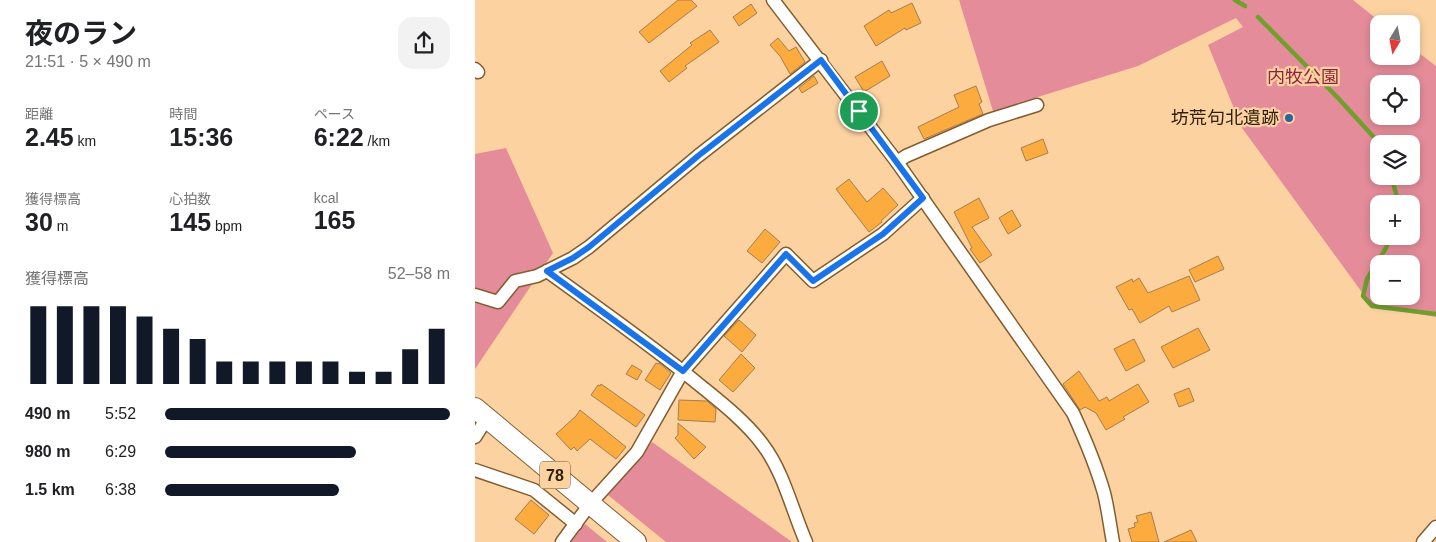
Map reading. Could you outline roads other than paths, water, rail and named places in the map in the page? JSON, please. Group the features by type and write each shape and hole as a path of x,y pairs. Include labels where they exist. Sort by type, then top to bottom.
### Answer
{"main road":[{"name":"78","path":"481,413 636,542"}],"street":[{"path":"773,0 821,60 897,162 1073,414 1086,440 1104,494 1113,542"},
{"path":"475,295 498,302 515,281 537,276 573,258 589,247 698,156 821,60"},
{"path":"897,162 906,156 989,120 1037,105"},
{"path":"562,542 591,504 637,452 683,371 786,254 813,281 883,234 923,198"},
{"path":"547,271 683,371 724,405 763,445 779,471 806,542"},
{"path":"475,436 481,413"},
{"path":"475,470 534,490 576,524"},
{"path":"1423,542 1436,527"}],"waterway":[{"path":"1235,0 1245,6"},
{"path":"1258,17 1372,135"},
{"path":"1394,185 1396,195"},
{"path":"1387,245 1367,279 1363,296 1372,306 1436,314"}],"place":[{"name":"坊荒句北遺跡","path":"1289,118"}],"park label":[{"name":"内牧公園","path":"1303,77"}]}
